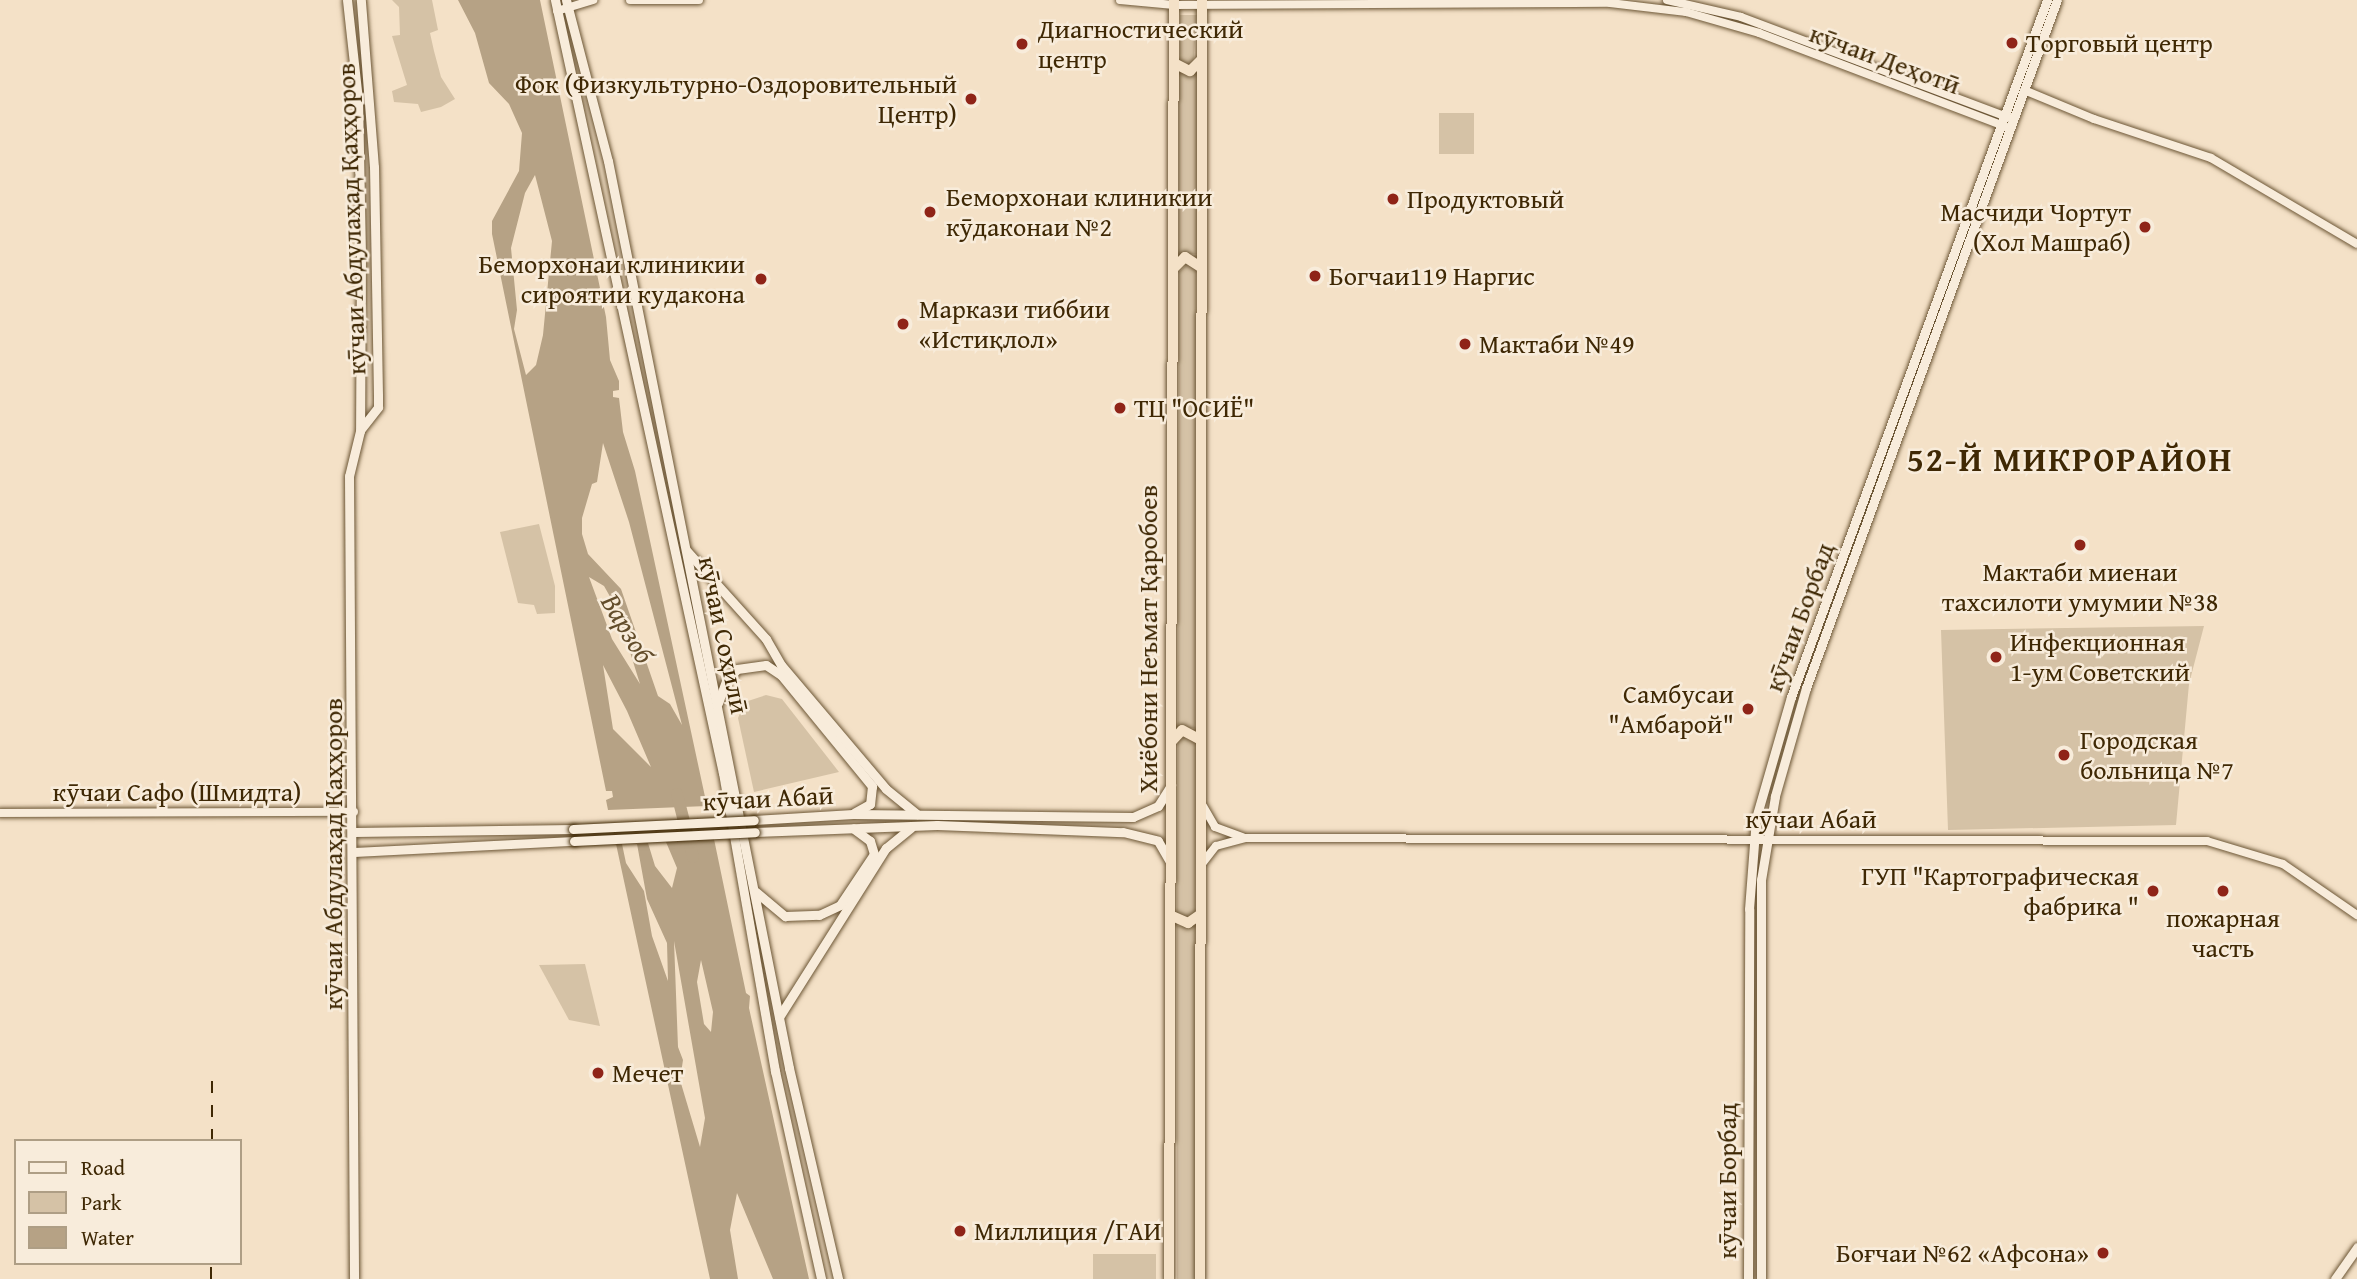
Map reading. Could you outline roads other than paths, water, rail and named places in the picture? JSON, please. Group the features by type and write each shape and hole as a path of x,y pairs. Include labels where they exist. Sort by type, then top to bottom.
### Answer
{"highway":[{"name":"Хиёбони Неъмат Қаробоев","path":"1169,1279 1174,63 1170,2"},
{"name":"Хиёбони Неъмат Қаробоев","path":"1200,1279 1202,2"},
{"path":"1174,63 1189,71 1202,59"},
{"path":"1172,271 1185,257 1202,268"},
{"path":"1171,742 1182,730 1201,740"},
{"path":"1170,915 1183,924 1201,914"}],"main road":[{"name":"кӯчаи Абдулаҳад Қаҳҳоров","path":"347,0 358,99 360,431 349,475 355,813 354,1279"},
{"name":"кӯчаи Абдулаҳад Қаҳҳоров","path":"360,431 378,407 374,167 361,0"},
{"path":"555,0 723,773 775,1071 821,1279"},
{"name":"кӯчаи Борбад","path":"1760,1279 1759,953 1765,840 1806,688 2007,121 2047,0"},
{"name":"кӯчаи Борбад","path":"1748,1279 1753,839 1791,697 2007,121 2024,90 2057,0"},
{"name":"кӯчаи Соҳилӣ","path":"567,3 603,135 779,1017 838,1279"},
{"path":"586,140 603,135"},
{"path":"684,548 766,639 781,664 886,789 917,814"},
{"path":"717,705 726,681 737,669 766,666 781,675 872,786 870,804 853,814"},
{"name":"кӯчаи Абаӣ","path":"354,832 573,829 853,814 1133,817 1158,806 1171,785"},
{"path":"756,892 785,916 819,915 839,905 874,854 870,841 851,827"},
{"name":"кӯчаи Абаӣ","path":"354,852 851,827 914,827 1146,835 1158,841 1170,862"},
{"path":"779,1017 886,848 900,832 914,827"},
{"path":"808,1225 824,1221"},
{"path":"2335,1279 2357,1247"},
{"path":"817,1259 827,1252 833,1256"}],"street":[{"path":"557,11 567,3 593,0"},
{"path":"630,0 699,0"},
{"name":"кӯчаи Деҳотӣ","path":"1120,0 1610,3 1686,12 1759,33 2007,121"},
{"name":"кӯчаи Деҳотӣ","path":"1667,0 1741,17 2007,121"},
{"path":"2024,90 2118,128 2211,158 2357,244"},
{"name":"кӯчаи Абаӣ","path":"1201,800 1215,827 1245,838"},
{"name":"кӯчаи Сафо (Шмидта)","path":"0,813 355,813"},
{"name":"кӯчаи Абаӣ","path":"1201,866 1216,846 1245,838 2207,841 2283,864 2357,915"}],"water":[{"path":"458,0 540,0 606,317 610,360 619,381 619,390 613,391 613,397 619,398 623,432 635,471 707,806 608,810 606,800 613,797 612,791 606,791 492,234 492,221 519,171 522,133 509,104 489,83 475,33","holes":["535,175 552,241 543,335 536,365 526,375 514,329 517,310 511,248 525,193","603,443 629,522 682,725 670,704 658,696 621,589 588,554 582,534 582,518 592,484 597,482","589,577 604,586 616,607 640,684 612,639","603,665 627,711 651,767 613,729"]},
{"path":"714,839 809,1279 773,1279 737,1193 730,1230 738,1279 710,1279 616,844 622,844 626,863 644,891 652,936 668,981 667,943 647,899 637,844 648,843 655,866 672,888 677,868 666,842","holes":["674,941 705,1118 700,1147 680,1080 683,1060 678,1047","701,960 713,1012 711,1032 704,1024 697,982"]}],"waterway":[{"name":"Варзоб","path":"677,794 693,857"}],"railway":[{"path":"212,1081 212,1139"},
{"path":"211,1265 211,1279"}],"place":[{"name":"Торговый центр","path":"2012,43"},
{"name":"Диагностический центр","path":"1022,44"},
{"name":"Фок (Физкультурно-Оздоровительный Центр)","path":"971,99"},
{"name":"Продуктовый","path":"1393,199"},
{"name":"Беморхонаи клиникии кӯдаконаи №2","path":"930,212"},
{"name":"Масчиди Чортут (Хол Машраб)","path":"2145,227"},
{"name":"Богчаи119 Наргис","path":"1315,276"},
{"name":"Беморхонаи клиникии сироятии кудакона","path":"761,279"},
{"name":"Маркази тиббии «Истиқлол»","path":"903,324"},
{"name":"Мактаби №49","path":"1465,344"},
{"name":"ТЦ \"ОСИЁ\"","path":"1120,408"},
{"name":"Мактаби миенаи тахсилоти умумии №38","path":"2080,545"},
{"name":"Инфекционная 1-ум Советский","path":"1996,657"},
{"name":"Самбусаи \"Амбарой\"","path":"1748,709"},
{"name":"Городская больница №7","path":"2064,755"},
{"name":"ГУП \"Картографическая фабрика \"","path":"2153,891"},
{"name":"пожарная часть","path":"2223,891"},
{"name":"Мечет","path":"598,1073"},
{"name":"Миллиция /ГАИ","path":"960,1231"},
{"name":"Боғчаи №62 «Афсона»","path":"2103,1253"}],"district":[{"name":"52-Й МИКРОРАЙОН","path":"2070,460"}]}
